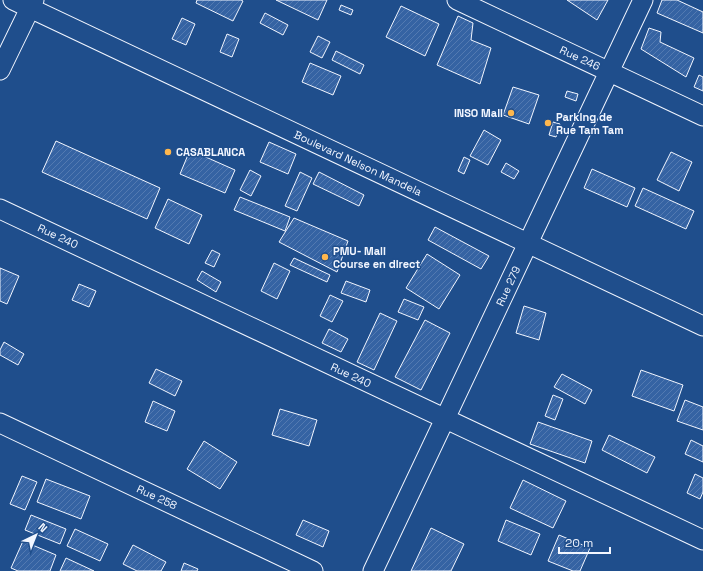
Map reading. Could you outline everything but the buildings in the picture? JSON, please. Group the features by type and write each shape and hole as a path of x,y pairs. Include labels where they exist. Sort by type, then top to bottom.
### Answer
{"street":[{"name":"Rue 246","path":"457,0 703,116"},
{"name":"Rue 279","path":"373,571 643,0"},
{"path":"0,70 26,3"},
{"name":"Boulevard Nelson Mandela","path":"26,3 528,244 703,326"},
{"name":"Rue 240","path":"0,208 703,540"},
{"name":"Rue 258","path":"0,423 313,571"}],"place":[{"name":"INSO Mali","path":"511,113"},
{"name":"Parking de Rue Tam Tam","path":"548,123"},
{"name":"CASABLANCA","path":"168,152"},
{"name":"PMU- Mali Course en direct","path":"325,257"}]}
